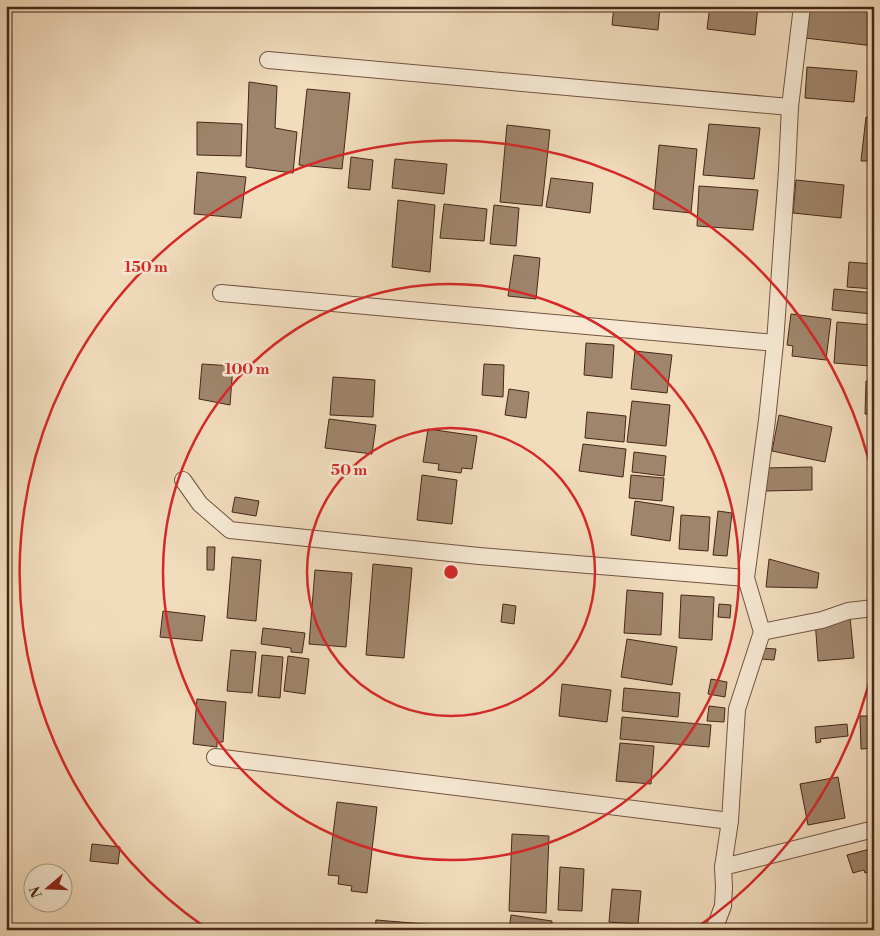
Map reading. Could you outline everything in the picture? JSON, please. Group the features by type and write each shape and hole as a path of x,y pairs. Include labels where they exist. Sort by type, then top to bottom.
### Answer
{"street":[{"path":"712,930 715,927 722,906 724,887 723,867 730,821 737,709 762,632 746,578 768,420 775,343 790,107 802,6"},
{"path":"268,60 790,107"},
{"path":"221,293 775,343"},
{"path":"183,480 200,504 230,530 479,556 746,578"},
{"path":"762,632 822,620 848,611 874,608"},
{"path":"215,757 730,821"},
{"path":"723,867 874,829"}],"building":[{"path":"614,6 660,6 658,30 612,25"},
{"path":"710,6 758,6 755,35 707,29"},
{"path":"808,6 874,13 874,46 805,38"},
{"path":"807,67 857,71 854,102 805,98"},
{"path":"249,82 277,86 275,128 297,132 293,173 246,167"},
{"path":"307,89 350,93 342,169 299,165"},
{"path":"866,117 874,118 874,161 861,161"},
{"path":"197,122 242,124 241,156 197,155"},
{"path":"709,124 760,128 754,179 703,175"},
{"path":"507,125 550,130 542,206 500,202"},
{"path":"659,145 697,149 691,213 653,209"},
{"path":"351,157 373,160 370,190 348,188"},
{"path":"395,159 447,164 444,194 392,188"},
{"path":"197,172 246,177 241,218 194,214"},
{"path":"551,178 593,183 590,213 546,207"},
{"path":"796,180 844,185 841,218 793,213"},
{"path":"699,186 758,190 753,230 697,226"},
{"path":"398,200 435,205 430,272 392,267"},
{"path":"444,204 487,209 484,241 440,238"},
{"path":"494,205 519,208 516,246 490,244"},
{"path":"514,255 540,258 536,299 508,296"},
{"path":"849,262 874,264 874,289 847,287"},
{"path":"834,289 874,293 872,314 832,310"},
{"path":"791,314 831,319 826,360 792,356 793,346 787,345"},
{"path":"837,322 873,325 870,366 834,363"},
{"path":"586,343 614,345 612,378 584,375"},
{"path":"635,351 672,355 667,393 631,389"},
{"path":"202,364 233,366 230,405 199,399"},
{"path":"484,364 504,365 503,397 482,395"},
{"path":"333,377 375,380 373,417 330,415"},
{"path":"866,381 874,381 874,415 865,414"},
{"path":"509,389 529,392 526,418 505,415"},
{"path":"632,401 670,405 666,446 627,442"},
{"path":"587,412 626,416 624,442 585,438"},
{"path":"779,415 832,427 825,462 772,451"},
{"path":"329,419 376,425 372,454 325,448"},
{"path":"428,429 477,436 472,469 462,468 461,473 438,470 439,464 423,462"},
{"path":"583,444 626,449 623,477 579,471"},
{"path":"634,452 666,456 664,476 632,472"},
{"path":"812,467 812,490 765,491 764,468"},
{"path":"422,475 457,480 452,524 417,520"},
{"path":"631,475 664,478 662,501 629,498"},
{"path":"235,497 259,501 256,516 232,512"},
{"path":"635,501 674,507 670,541 631,535"},
{"path":"718,511 732,513 727,556 713,555"},
{"path":"681,515 710,517 708,551 679,549"},
{"path":"207,547 215,547 214,570 207,570"},
{"path":"232,557 261,560 256,621 227,618"},
{"path":"769,559 819,573 817,588 766,587"},
{"path":"373,564 412,568 404,658 366,655"},
{"path":"315,570 352,573 346,647 309,644"},
{"path":"627,590 663,593 661,635 624,633"},
{"path":"681,595 714,597 712,640 679,638"},
{"path":"503,604 516,606 514,624 501,622"},
{"path":"719,604 731,605 730,618 718,617"},
{"path":"163,611 205,616 202,641 160,637"},
{"path":"850,617 854,658 818,661 815,620"},
{"path":"263,628 305,633 302,653 291,652 291,648 261,644"},
{"path":"627,639 677,647 672,685 621,677"},
{"path":"762,648 776,649 774,660 761,659"},
{"path":"231,650 256,652 252,693 227,691"},
{"path":"262,655 283,657 280,698 258,696"},
{"path":"288,656 309,659 305,694 284,691"},
{"path":"711,679 727,682 725,697 708,694"},
{"path":"562,684 611,690 607,722 559,716"},
{"path":"624,688 680,693 678,717 622,711"},
{"path":"197,699 226,702 223,742 217,742 217,747 193,744"},
{"path":"709,706 725,708 724,722 707,721"},
{"path":"860,716 874,716 874,748 861,749"},
{"path":"622,717 711,725 709,747 620,739"},
{"path":"847,724 848,736 820,739 821,742 816,743 815,727"},
{"path":"620,743 654,746 651,784 616,781"},
{"path":"838,777 845,818 808,825 800,784"},
{"path":"337,802 377,807 367,893 351,891 352,886 338,884 339,876 328,875"},
{"path":"512,834 549,836 546,913 509,911"},
{"path":"92,844 120,847 118,864 90,861"},
{"path":"874,848 874,871 865,873 864,870 853,873 847,855"},
{"path":"560,867 584,869 582,911 558,910"},
{"path":"612,889 641,891 638,924 609,922"},
{"path":"511,915 552,921 551,930 509,930"},
{"path":"376,920 437,925 437,930 375,930"}]}
